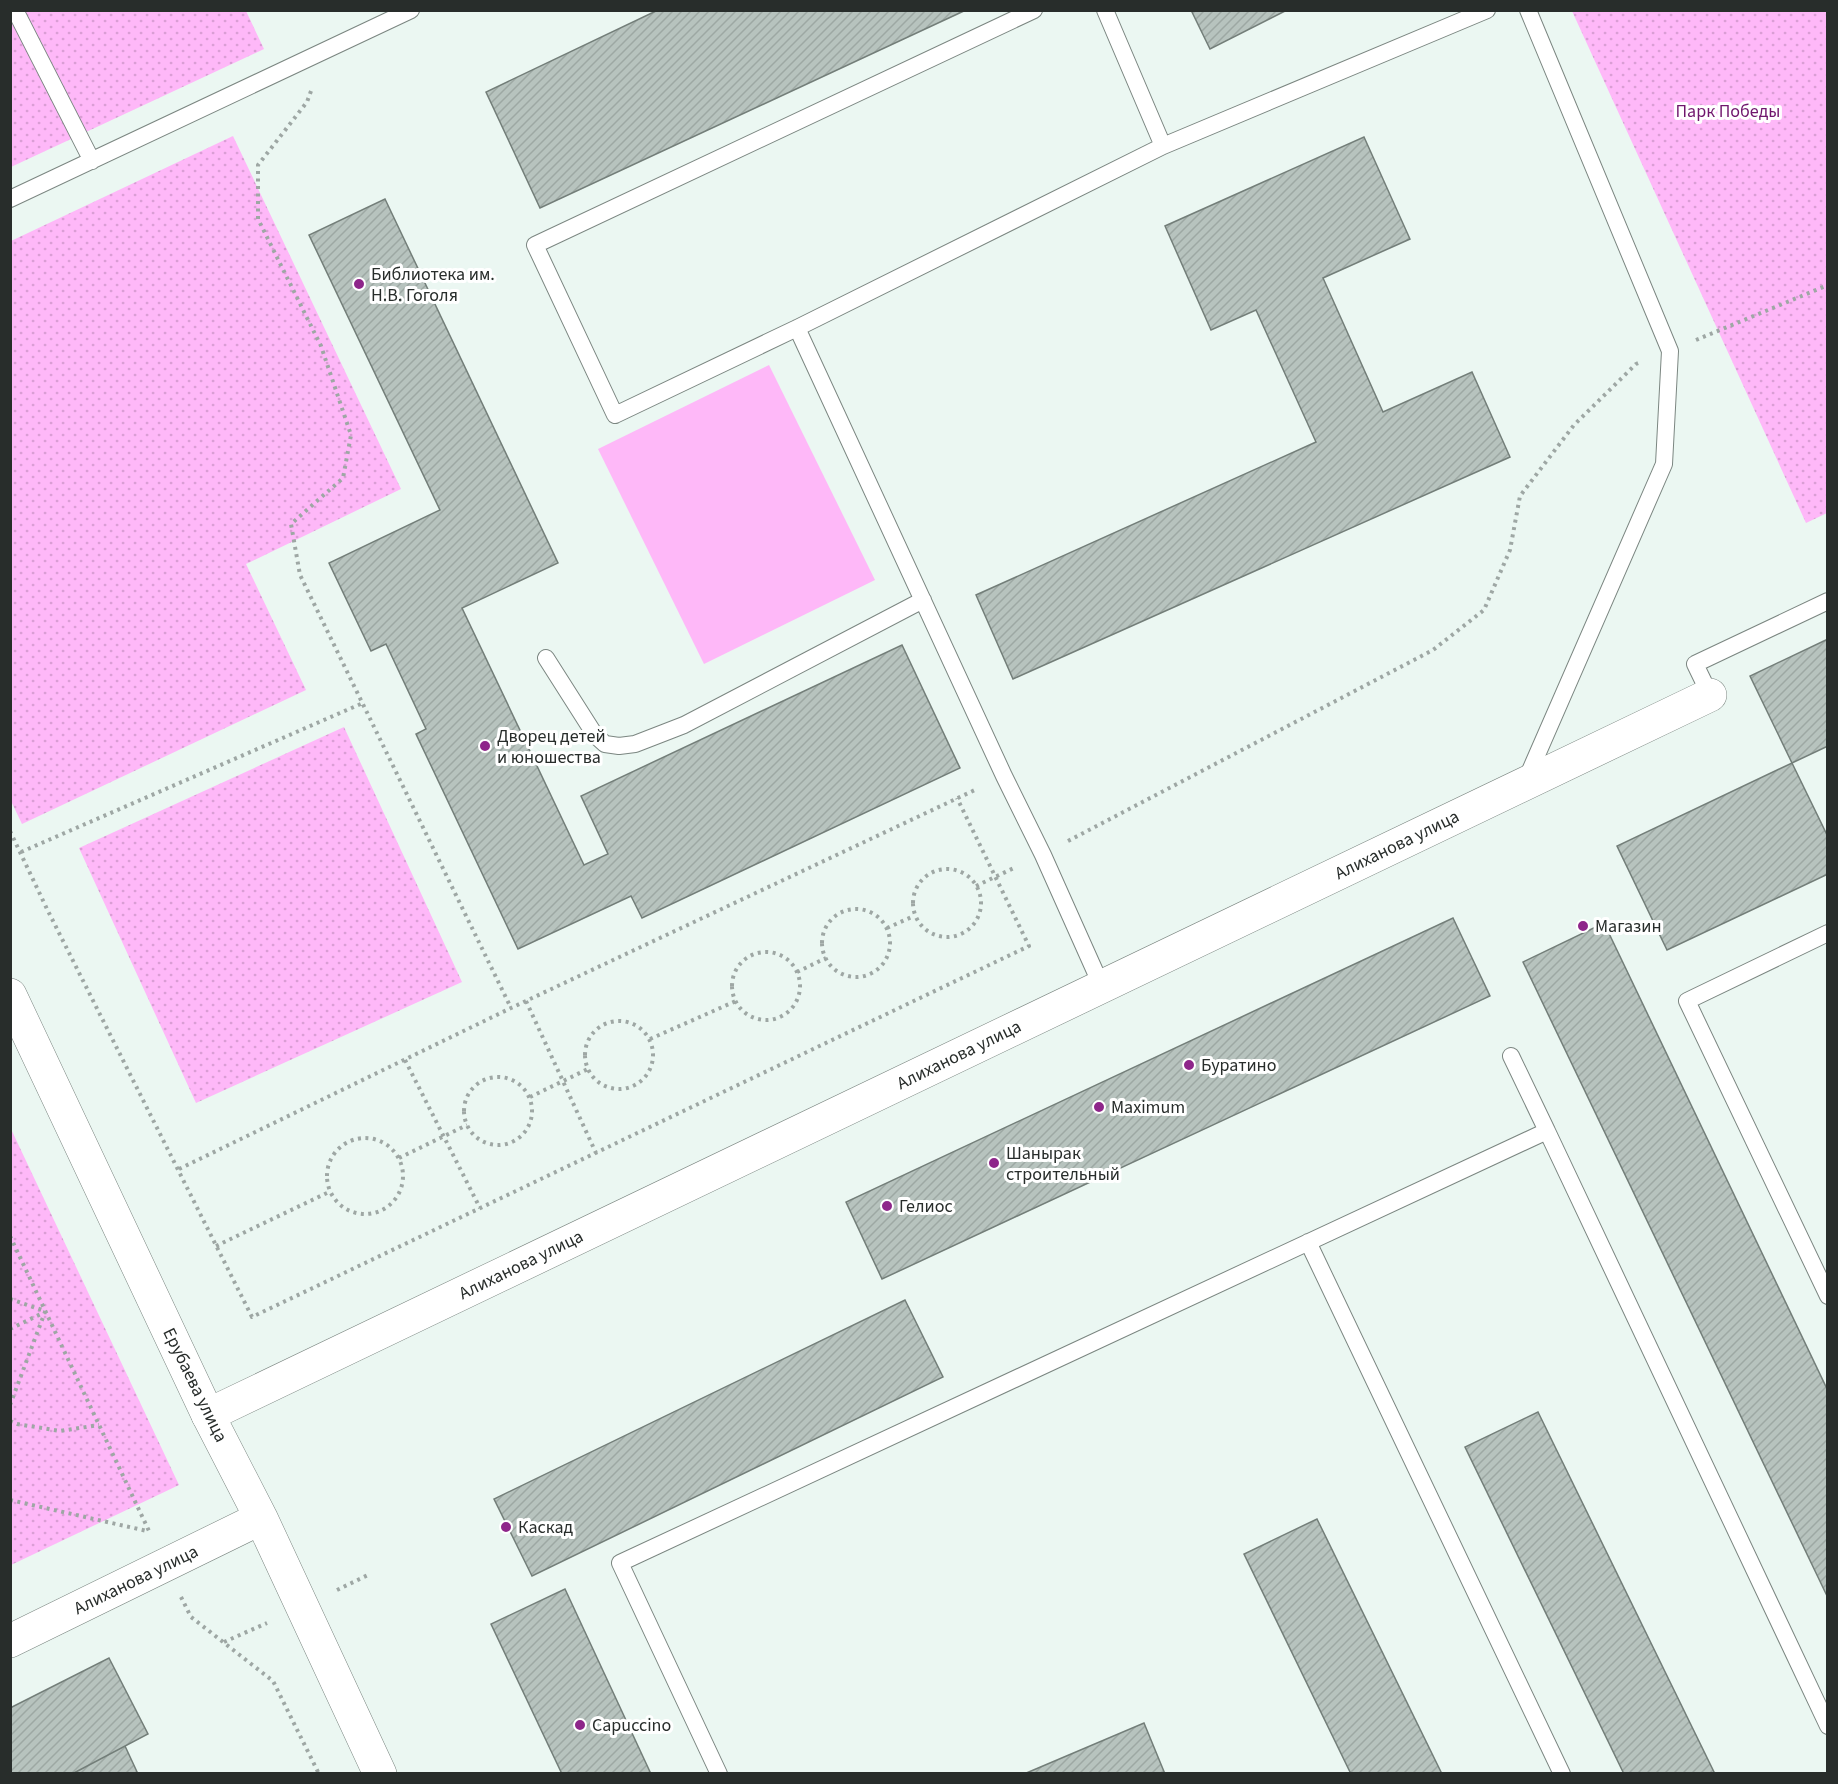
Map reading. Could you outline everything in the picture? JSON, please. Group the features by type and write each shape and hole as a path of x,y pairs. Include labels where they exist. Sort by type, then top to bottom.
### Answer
{"street":[{"name":"Алиханова улица","path":"208,1415 1710,695"},
{"name":"Ерубаева улица","path":"13,1005 208,1415 261,1518 380,1773"},
{"name":"Алиханова улица","path":"10,1641 261,1518"}],"lane":[{"path":"15,10 92,161"},
{"path":"10,199 411,10"},
{"path":"1034,10 535,245 615,415 797,328 1162,146 1487,10"},
{"path":"1105,10 1162,146"},
{"path":"1524,784 1664,464 1671,351 1528,10"},
{"path":"797,328 1004,777 1043,855 1102,987"},
{"path":"546,658 595,735 605,744 619,746 635,744 684,725 923,600"},
{"path":"1710,695 1695,664 1827,601"},
{"path":"1827,933 1687,1001 1827,1296"},
{"path":"1511,1056 1827,1726"},
{"path":"719,1773 620,1563 1546,1131"},
{"path":"1308,1242 1562,1773"}],"path":[{"path":"326,51 307,102 258,165 258,219 321,346 351,435 343,478 291,524 300,575 511,1008"},
{"path":"976,886 1043,855 1433,650 1484,610 1510,550 1520,496 1574,425 1636,364 1827,285"},
{"path":"21,852 363,703"},
{"path":"179,1169 511,1008 1004,777"},
{"path":"10,831 252,1317 1029,946 957,798"},
{"path":"952,868 969,876 976,886 980,892 981,910 972,927 957,937 939,938 923,929 914,916 912,897 920,881 934,871 952,868"},
{"path":"862,909 879,916 887,928 891,950 882,967 866,977 849,977 833,969 823,954 822,937 829,921 843,911 862,909"},
{"path":"887,928 914,916"},
{"path":"772,952 789,960 800,975 801,993 792,1010 776,1020 759,1020 743,1012 735,1001 732,980 739,964 753,954 772,952"},
{"path":"797,972 826,958"},
{"path":"526,1001 596,1153"},
{"path":"650,1039 735,1001"},
{"path":"624,1020 642,1028 650,1039 654,1061 645,1078 629,1088 612,1088 596,1080 586,1066 585,1048 592,1033 606,1022 624,1020"},
{"path":"405,1060 480,1208"},
{"path":"530,1096 588,1068"},
{"path":"501,1076 510,1079 519,1083 530,1096 533,1115 526,1132 510,1143 493,1145 477,1139 467,1125 464,1107 470,1091 483,1079 501,1076"},
{"path":"399,1158 467,1125"},
{"path":"375,1138 393,1149 399,1158 404,1168 402,1189 389,1206 369,1214 351,1211 336,1200 328,1184 328,1166 337,1149 353,1139 375,1138"},
{"path":"216,1246 331,1191"},
{"path":"10,1236 191,1617 273,1681 319,1773"},
{"path":"10,1299 46,1311"},
{"path":"10,1329 46,1311"},
{"path":"10,1405 46,1311"},
{"path":"10,1421 60,1431 99,1425"},
{"path":"10,1500 149,1532"}],"green space":[{"path":"10,11 246,11 264,49 11,167"},
{"name":"Парк Победы","path":"1572,11 1827,11 1827,513 1806,523"},
{"path":"233,136 401,489 246,564 306,690 22,824 10,799 11,241"},
{"path":"769,365 875,580 704,664 598,449"},
{"path":"344,727 462,982 196,1103 79,848"},
{"path":"11,1129 179,1485 10,1565"}],"building":[{"path":"658,10 966,10 540,208 486,92"},
{"path":"1191,10 1287,10 1210,49"},
{"path":"1364,137 1410,239 1323,278 1383,412 1472,372 1510,457 1013,679 976,595 1316,442 1256,310 1211,330 1165,226"},
{"path":"385,199 558,563 462,608 584,865 608,854 581,796 902,645 960,768 642,918 631,896 518,949 416,734 426,729 386,644 371,651 329,563 440,510 309,235"},
{"path":"1828,639 1828,746 1792,763 1750,676"},
{"path":"1792,763 1828,837 1828,874 1667,950 1617,846"},
{"path":"1453,918 1490,996 882,1279 846,1202"},
{"path":"1604,923 1828,1391 1828,1598 1523,962"},
{"path":"905,1300 943,1377 532,1576 494,1499"},
{"path":"1538,1412 1715,1774 1624,1774 1465,1447"},
{"path":"1317,1519 1442,1774 1351,1774 1244,1554"},
{"path":"565,1589 651,1774 562,1774 491,1624"},
{"path":"109,1658 148,1734 72,1774 10,1774 10,1708"},
{"path":"1144,1723 1165,1774 1024,1774"},
{"path":"125,1746 138,1774 72,1774"}],"place":[{"name":"Библиотека им. Н.В. Гоголя","path":"359,284"},
{"name":"Дворец детей и юношества","path":"485,746"},
{"name":"Магазин","path":"1583,926"},
{"name":"Буратино","path":"1189,1065"},
{"name":"Maximum","path":"1099,1107"},
{"name":"Шанырак строительный","path":"994,1163"},
{"name":"Гелиос","path":"887,1206"},
{"name":"Каскад","path":"506,1527"},
{"name":"Capuccino","path":"580,1725"}]}
